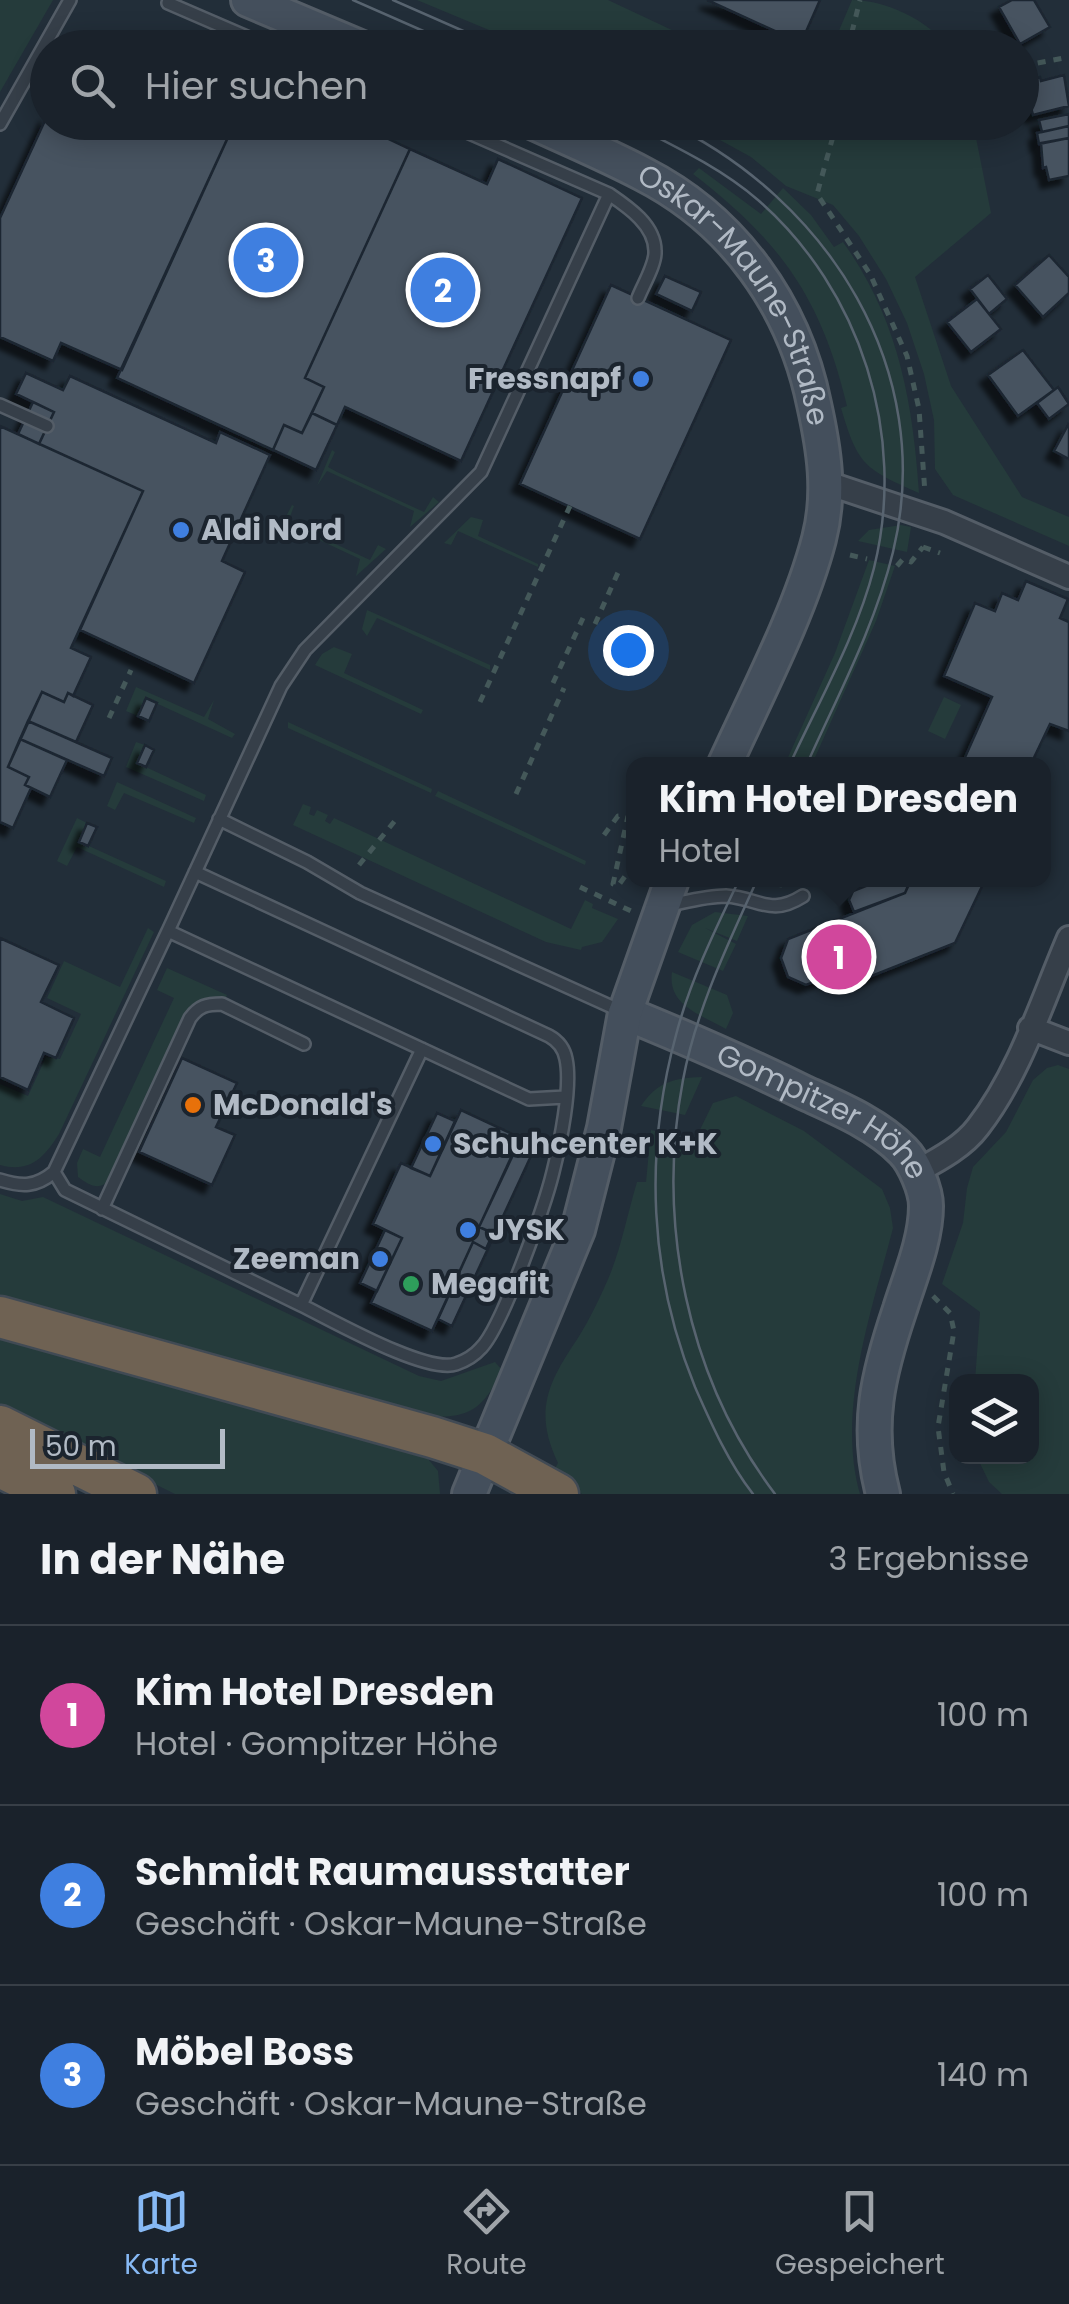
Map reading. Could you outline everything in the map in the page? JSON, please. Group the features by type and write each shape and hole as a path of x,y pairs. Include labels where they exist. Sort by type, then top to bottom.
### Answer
{"highway":[{"path":"0,1317 486,1454 558,1494"},
{"path":"0,1426 136,1494"},
{"path":"0,1466 56,1494"}],"street":[{"path":"248,0 319,30"},
{"name":"Oskar-Maune-Straße","path":"569,140 660,184 716,224 752,263 781,306 807,366 827,483"},
{"path":"728,757 816,550 827,483 944,522 1069,576"},
{"path":"469,1494 578,1230 604,1128 625,1013 655,899"},
{"name":"Gompitzer Höhe","path":"625,1013 848,1113 906,1153 916,1172 944,1157 977,1129 1009,1078 1069,938"},
{"path":"1030,1028 1069,1043"},
{"path":"883,1494 872,1431 875,1401 921,1239 926,1204 916,1172"}],"lane":[{"path":"53,30 70,0"},
{"path":"170,0 231,30"},
{"path":"0,124 30,71"},
{"path":"485,140 609,194 633,211 649,230 656,252 638,298"},
{"path":"0,1180 16,1185 38,1184 54,1172 281,686 305,650 481,472 609,194"},
{"path":"0,404 47,426"},
{"name":"Gompitzer Höhe","path":"219,820 307,862 360,893 625,1013"},
{"path":"54,1172 65,1190 419,1361 450,1366 467,1360 482,1348 507,1298 552,1174 565,1097 566,1059 558,1041 195,872"},
{"path":"655,899 731,896 770,907 787,906 803,896"},
{"path":"168,931 529,1099 565,1097"},
{"path":"102,1209 198,1008 222,1004 304,1044"},
{"path":"301,1305 422,1049"}],"path":[{"path":"852,30 860,0"},
{"path":"1039,63 1069,57"},
{"path":"832,140 817,194 870,274 906,356 919,409 922,482 928,500"},
{"path":"480,702 570,506"},
{"path":"898,566 903,559 911,562 923,547"},
{"path":"858,558 860,549"},
{"path":"850,555 866,559"},
{"path":"595,624 620,568"},
{"path":"554,683 583,618"},
{"path":"109,718 131,670"},
{"path":"516,794 564,688"},
{"path":"604,835 618,816 626,816"},
{"path":"359,865 398,817"},
{"path":"626,825 613,884 618,886 626,875"},
{"path":"580,888 655,899"},
{"path":"926,1292 950,1313 954,1331 938,1427 944,1472 953,1494"}],"green space":[{"path":"0,0 53,0 36,30 30,30 30,40 0,92"},
{"path":"417,0 608,0 672,30 489,30"},
{"path":"852,0 905,13 931,30 839,30"},
{"path":"720,140 976,140 991,213 915,277 951,386 1022,497 1069,517 1069,546 953,495 935,469 934,420 924,374 907,323 886,279 859,236 833,205 786,186 751,157"},
{"path":"699,168 761,214 783,188 811,215 834,247 843,242 862,271 890,331 907,394 919,493 875,471 859,454 841,408 847,406 836,367 810,302 773,248 693,174"},
{"path":"332,450 335,452 328,467 337,472 424,512 433,497 439,502 410,527 414,511 327,471 317,486"},
{"path":"292,505 288,522 370,560 378,545 386,549 356,576 360,559 287,525 278,540 275,538"},
{"path":"471,517 483,520 478,536 538,567 458,531 451,545 444,543"},
{"path":"911,527 907,552 858,541 869,530"},
{"path":"869,560 895,566 876,621 815,757 788,757 835,653"},
{"path":"367,610 490,665 490,670 377,618 367,636 362,629"},
{"path":"334,647 352,654 344,673 423,710 421,714 315,665 322,654"},
{"path":"136,687 204,717 214,700 208,719 235,734 232,738 147,699 138,716 126,711"},
{"path":"944,697 961,705 945,739 928,731"},
{"path":"288,722 432,789 431,793 288,728"},
{"path":"136,742 145,745 137,763 206,795 204,801 126,767"},
{"path":"117,782 196,818 194,823 124,793 115,810 107,806"},
{"path":"438,791 586,861 585,865 435,796"},
{"path":"303,804 311,807 309,814 314,816 317,810 328,815 325,821 330,824 334,818 571,929 585,900 593,904 592,908 618,919 602,942 581,950 546,942 293,825"},
{"path":"77,818 87,823 80,842 166,881 164,887 77,847 67,866 57,861"},
{"path":"715,912 748,916 737,941 705,928 736,944 723,971 678,952 692,925"},
{"path":"148,928 154,932 59,1134 35,1162 20,1167 0,1165 0,1084 28,1096 46,1057 60,1059 81,1014 47,998 64,961 120,987"},
{"path":"167,968 227,995 225,1000 206,998 186,1013 111,1177 103,1185 91,1185 78,1177 77,1163 83,1149 100,1157 174,998 157,990"},
{"path":"672,972 727,995 733,1013 726,1029 681,1001 672,984"},
{"path":"1058,1065 1069,1069 1069,1494 1002,1494 989,1482 980,1464 1039,1464 1039,1374 976,1374 980,1312 942,1284 963,1223 973,1167 1006,1132 1033,1080 1047,1068"},
{"path":"702,1077 685,1115 641,1106 653,1091 667,1083"},
{"path":"736,1096 804,1131 882,1189 890,1208 893,1228 867,1326 854,1395 854,1462 860,1494 582,1494 552,1474 558,1463 547,1429 551,1385 611,1272 637,1182 646,1182 651,1130 695,1140 713,1103"},
{"path":"0,1194 22,1201 43,1197 419,1376 441,1381 495,1362 502,1370 486,1398 469,1412 415,1417 0,1305"},
{"path":"0,1327 419,1448 438,1471 440,1494 175,1494 0,1407"}],"building":[{"path":"707,0 820,0 807,30 773,30"},
{"path":"1012,0 1034,0 1050,27 1039,33 1039,30 1012,30 999,7"},
{"path":"1064,75 1069,106 1039,114 1039,77 1041,81"},
{"path":"1069,114 1069,126 1042,132 1039,120"},
{"path":"1069,126 1069,138 1039,144 1039,133"},
{"path":"1069,138 1069,176 1049,180 1046,167 1043,168 1041,143"},
{"path":"36,140 227,140 122,370 61,343 53,361 0,337 0,218"},
{"path":"227,140 391,140 410,149 305,378 324,387 302,433 284,425 273,450 117,378"},
{"path":"410,149 487,184 498,159 582,198 461,461 345,407 337,425 312,413 324,387 305,378"},
{"path":"1049,255 1069,277 1069,293 1043,317 1015,285"},
{"path":"988,275 1007,299 989,314 970,289"},
{"path":"665,276 701,292 692,311 656,294"},
{"name":"Fressnapf","path":"611,285 731,340 640,539 520,484"},
{"path":"977,299 1001,329 971,352 947,322"},
{"path":"1023,350 1054,390 1018,416 988,375"},
{"name":"Aldi Nord","path":"26,373 63,390 70,376 216,443 220,432 270,455 222,561 245,572 194,683 80,630 143,491 39,444 54,412 16,394"},
{"path":"1058,387 1069,404 1049,419 1037,403"},
{"path":"33,402 54,412 39,444 18,434"},
{"path":"312,413 337,425 316,470 273,450 284,425 302,433"},
{"path":"1069,423 1069,459 1054,451"},
{"path":"0,426 143,491 71,648 91,657 73,696 68,693 64,702 42,692 8,767 29,777 25,785 31,788 13,828 0,822"},
{"path":"1026,581 1068,599 1060,618 1069,622 1069,731 1050,724 1034,757 965,757 992,697 944,676 975,603 995,611 1002,593 1018,600"},
{"path":"42,692 64,702 68,693 93,705 76,742 28,721"},
{"path":"146,698 157,703 149,721 138,716"},
{"path":"28,721 112,758 104,776 20,739"},
{"path":"20,739 67,760 50,797 25,785 29,777 8,767"},
{"path":"145,745 154,750 146,767 137,763"},
{"path":"87,823 97,827 88,846 79,842"},
{"path":"863,887 908,887 905,893 854,912 849,900 853,891"},
{"path":"908,887 982,887 955,943 864,979 859,965 806,985 788,977 781,958 788,939 905,893"},
{"path":"0,938 59,965 41,1002 74,1018 56,1058 44,1053 28,1090 0,1077"},
{"name":"McDonald's","path":"182,1058 237,1083 216,1127 235,1135 212,1185 139,1152"},
{"path":"461,1110 521,1138 479,1227 493,1233 486,1249 473,1242 432,1331 371,1303 402,1238 373,1224 401,1163 430,1176"},
{"path":"437,1113 455,1121 430,1176 411,1168"},
{"path":"515,1149 531,1156 452,1326 438,1319 473,1242 486,1249 493,1233 479,1227"},
{"path":"385,1230 402,1238 377,1291 360,1283"}],"tram line":[{"path":"353,0 421,30"},
{"path":"393,0 461,30"},
{"path":"662,140 728,177 794,236 849,321 867,368 879,417 884,467 883,518 874,568 848,643 793,757"},
{"path":"698,140 724,155 776,196 821,244 857,298 883,356 899,419 903,484 893,552 866,633 810,757"},
{"path":"736,887 696,975 676,1035 659,1124 656,1213 668,1301 680,1344 714,1428 753,1494"},
{"path":"754,887 714,978 689,1054 676,1134 674,1189 677,1243 700,1350 745,1449 775,1494"}],"place":[{"name":"Möbel Boss","path":"266,260"},
{"name":"Schmidt Raumausstatter","path":"443,290"},
{"name":"Fressnapf","path":"641,379"},
{"name":"Aldi Nord","path":"181,530"},
{"name":"Kim Hotel Dresden","path":"839,957"},
{"name":"McDonald's","path":"193,1105"},
{"name":"Schuhcenter K+K","path":"433,1144"},
{"name":"JYSK","path":"468,1230"},
{"name":"Zeeman","path":"380,1259"},
{"name":"Megafit","path":"411,1284"}]}
